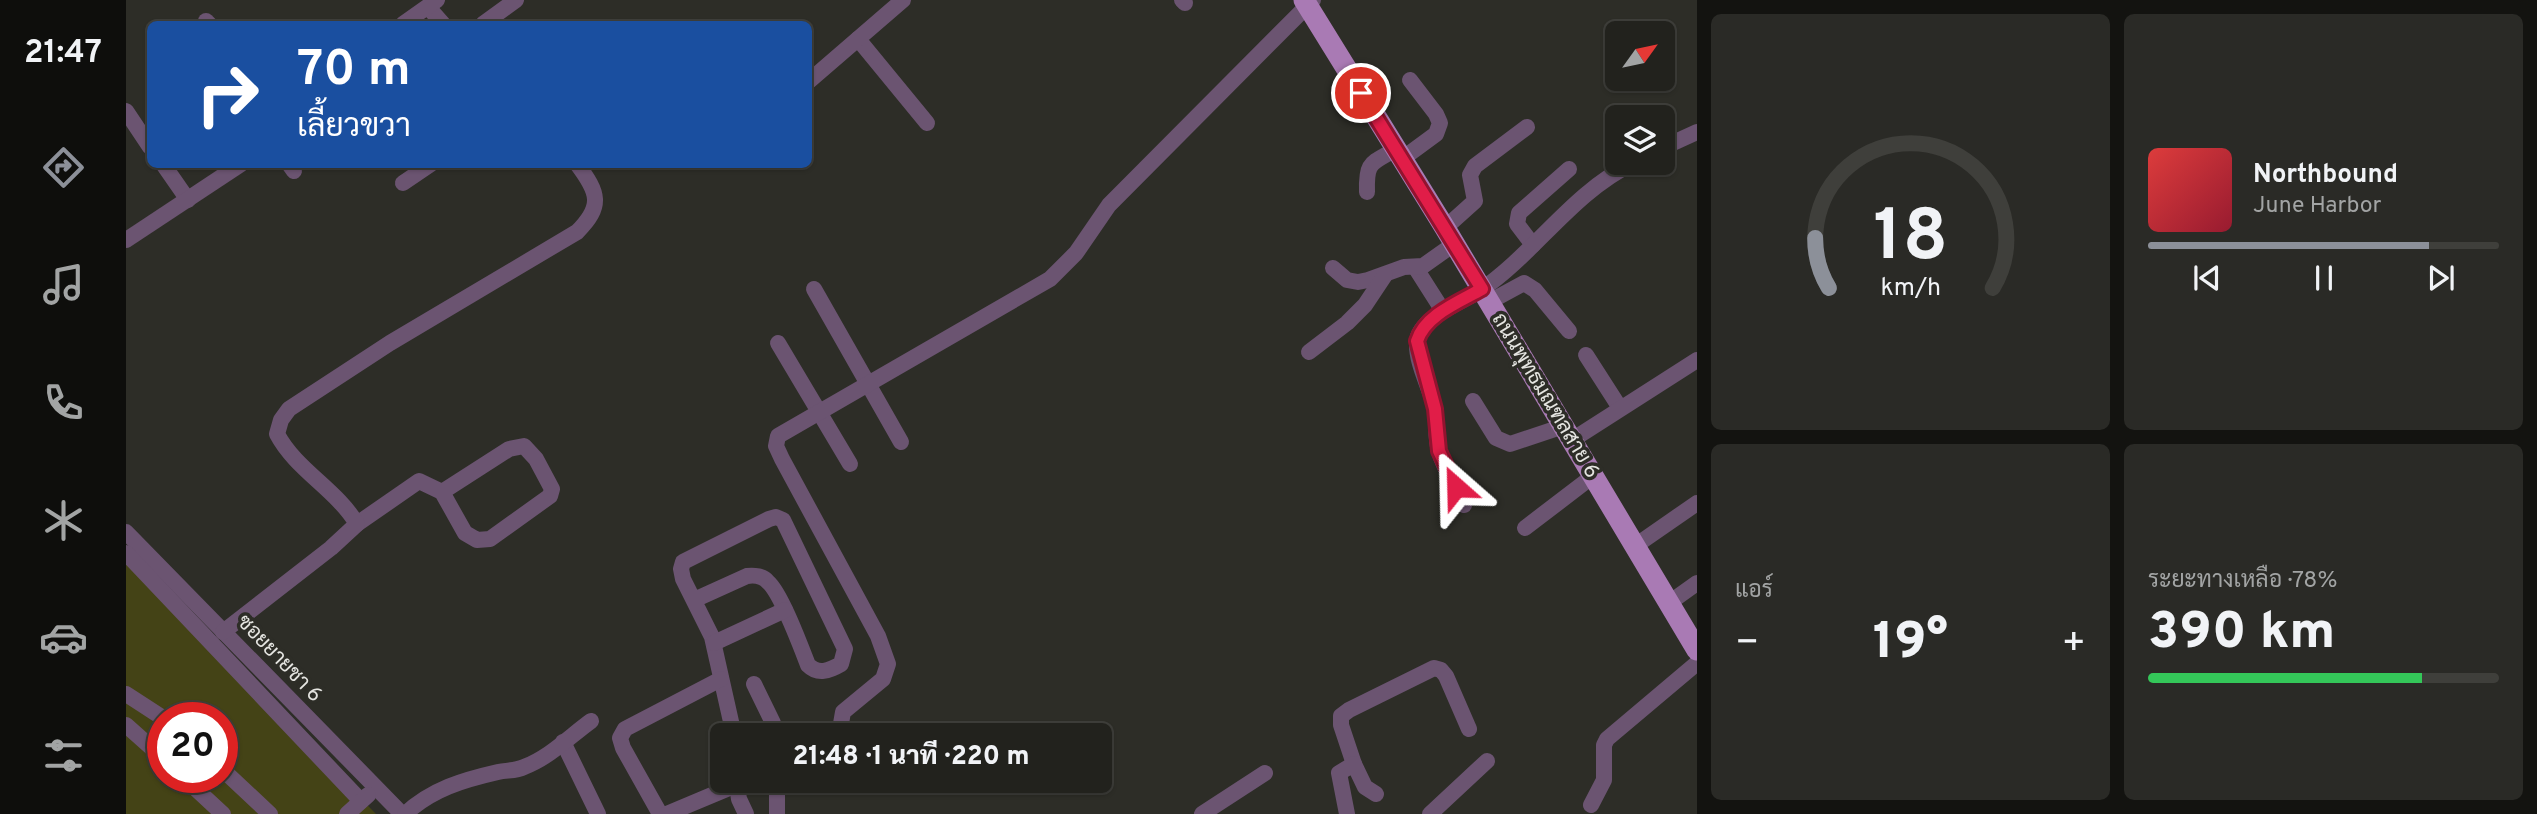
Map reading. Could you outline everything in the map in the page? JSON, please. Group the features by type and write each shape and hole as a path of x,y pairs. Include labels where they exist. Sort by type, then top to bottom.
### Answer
{"main road":[{"name":"ถนนพุทธมณฑลสาย 6","path":"1308,2 1697,650"}],"street":[{"path":"487,21 516,0"},
{"path":"812,79 903,0"},
{"path":"841,723 843,712 883,679 888,664 878,636 776,446 778,436 1050,279 1076,253 1109,205 1308,2"},
{"path":"407,21 432,3 441,21"},
{"path":"858,39 927,123"},
{"path":"1367,192 1368,169 1372,163 1399,154 1436,134 1440,123 1436,114 1410,80"},
{"path":"126,111 147,142"},
{"path":"1334,268 1347,280 1358,282 1404,267 1423,266 1450,236 1475,201 1471,175 1475,166 1527,127"},
{"path":"1675,142 1697,132"},
{"path":"166,168 188,200"},
{"path":"126,240 235,168"},
{"path":"403,183 425,168"},
{"path":"357,524 342,502 285,449 277,434 281,420 289,409 390,343 576,232 591,219 595,209 595,196 579,168"},
{"path":"1532,245 1517,224 1518,213 1569,169"},
{"path":"1485,296 1532,245 1590,190 1614,175"},
{"path":"1415,267 1443,312"},
{"path":"1309,352 1347,323 1365,305 1385,275"},
{"path":"1464,505 1439,451 1435,409 1417,341 1420,331 1443,312 1524,283 1535,290 1569,331"},
{"path":"814,289 901,442"},
{"path":"778,343 850,464"},
{"path":"1586,355 1620,408"},
{"path":"1473,401 1496,438 1510,444 1568,433 1620,408 1697,360"},
{"path":"223,632 331,548 357,524 419,481 442,492 466,533 477,540 490,539 550,496 552,489 536,459 524,446 509,449 442,492"},
{"path":"1525,528 1593,476"},
{"path":"1635,546 1697,503"},
{"path":"694,600 747,576 756,575 769,582 785,610 808,665 814,671 820,672 841,664 845,649 783,520 776,517 769,519 683,562 683,579 714,643 731,723"},
{"name":"ซอยยายชา 6","path":"126,532 374,788 404,814"},
{"path":"126,553 361,801"},
{"path":"1669,603 1697,583"},
{"path":"714,643 785,610"},
{"path":"1591,805 1604,780 1605,742 1697,663"},
{"path":"1376,794 1365,787 1341,724 1341,716 1349,710 1434,668 1441,670 1446,676 1469,729"},
{"path":"660,814 623,748 621,733 721,679"},
{"path":"754,684 773,723"},
{"path":"126,694 147,708"},
{"path":"404,814 440,789 502,771 518,770 538,761 591,721"},
{"path":"126,725 147,744"},
{"path":"563,743 598,814"},
{"path":"1430,814 1487,761"},
{"path":"1348,814 1338,779 1339,773 1354,764"},
{"path":"1202,814 1265,773"},
{"path":"238,784 270,814"},
{"path":"347,814 374,788"},
{"path":"200,793 223,814"},
{"path":"667,814 700,807 721,793"},
{"path":"739,793 746,814"},
{"path":"777,793 777,814"}],"shaded area":[{"path":"126,559 376,814 126,814"}],"route":[{"path":"1361,93 1482,289 1435,316 1420,331 1417,341 1435,409 1439,451 1456,487"}]}
